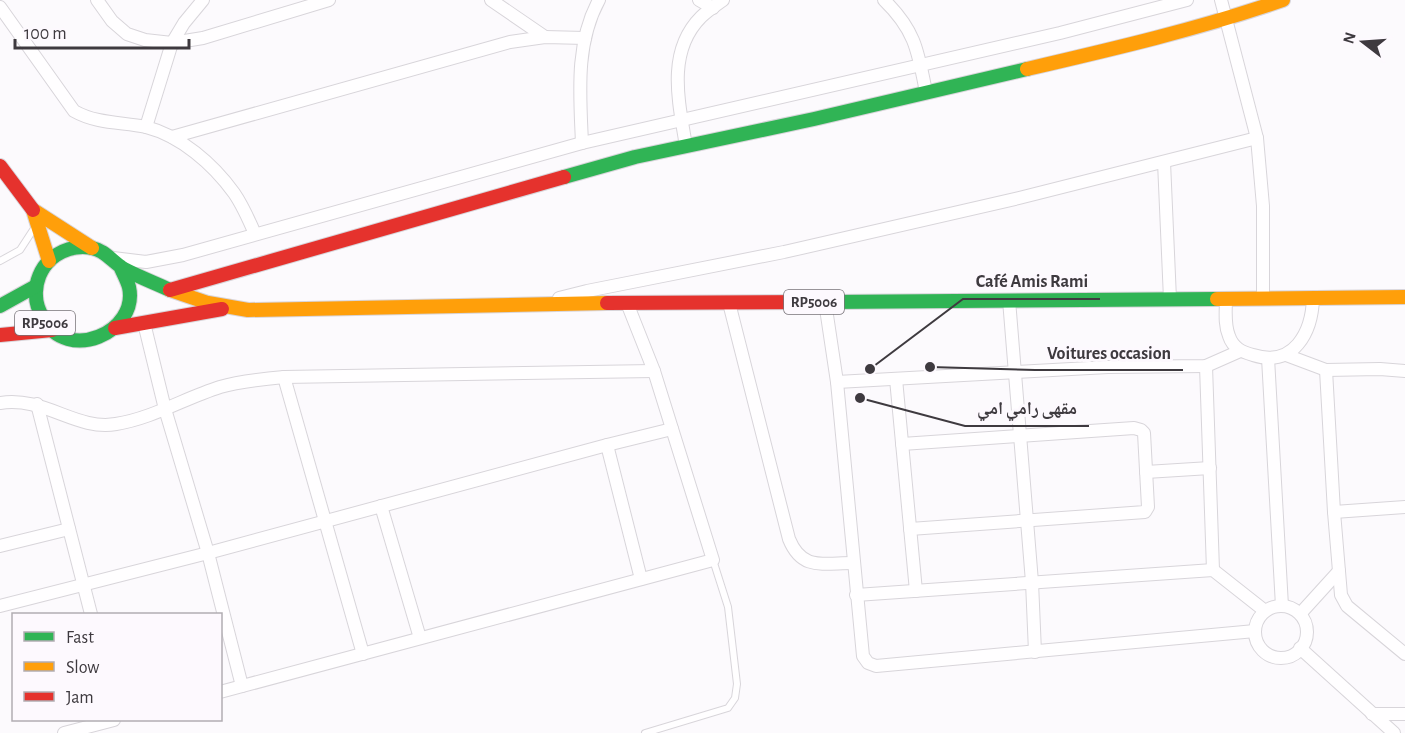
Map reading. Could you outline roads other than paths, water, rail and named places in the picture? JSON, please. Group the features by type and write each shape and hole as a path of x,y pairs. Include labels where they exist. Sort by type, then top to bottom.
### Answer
{"main road":[{"path":"170,290 635,157 1161,38 1226,20 1283,0"},
{"path":"0,166 33,210 92,248"},
{"path":"33,210 49,261"},
{"path":"36,286 41,272 49,261 60,253 70,249 92,248"},
{"name":"RP5006","path":"92,248 170,290 224,309"},
{"path":"115,328 125,314 129,298 127,281 116,262"},
{"name":"RP5006","path":"0,306 36,286"},
{"name":"RP5006","path":"36,286 35,296 39,312 52,330 66,339 84,341 101,338 115,328 224,309 627,303 1405,297"},
{"name":"RP5006","path":"0,334 52,330"}],"street":[{"path":"97,0 112,21 127,34 144,40 172,43 203,38 320,1"},
{"path":"146,127 172,43 184,22 203,0"},
{"path":"491,0 545,37"},
{"path":"582,143 580,76 585,38 598,0"},
{"path":"699,0 718,4"},
{"path":"884,0 905,24 914,39 926,92"},
{"path":"116,262 160,260 582,143 1060,33 1187,0"},
{"path":"1221,0 1257,138 1263,206 1263,298"},
{"path":"686,146 676,84 680,56 691,30 718,4"},
{"path":"0,7 74,111 94,119 146,127 172,136 195,153 222,179 243,207 255,234"},
{"path":"172,136 510,42 545,37 585,38"},
{"path":"535,305 587,291 784,252 1008,201 1257,138"},
{"path":"1164,162 1170,299"},
{"path":"1226,298 1227,330 1232,342 1240,351 1268,358 1286,355 1326,370 1405,371"},
{"path":"1286,355 1297,345 1306,331 1313,298"},
{"path":"1010,300 1028,519 1035,652"},
{"path":"825,302 837,382 863,656 871,665 1255,631"},
{"path":"222,691 713,560 654,371 627,303"},
{"path":"729,303 794,552 808,562 853,563"},
{"path":"144,322 165,410 208,552 242,686"},
{"path":"837,382 1108,367 1206,366 1240,351"},
{"path":"1268,358 1282,606"},
{"path":"1206,366 1213,570"},
{"path":"1326,370 1339,587 1344,602 1405,654"},
{"path":"0,403 23,401 84,421 115,424 165,410 219,388 243,381 284,377 654,371"},
{"path":"284,377 363,654"},
{"path":"896,379 916,591"},
{"path":"37,404 91,613"},
{"path":"0,606 672,429"},
{"path":"902,444 1138,429 1144,433 1148,507 1144,512 910,529"},
{"path":"607,445 641,579"},
{"path":"1146,472 1210,468"},
{"path":"381,506 420,638"},
{"path":"1334,512 1405,507"},
{"path":"0,546 69,529"},
{"path":"856,595 1213,570 1265,611"},
{"path":"1300,614 1338,571"},
{"path":"1282,606 1292,608 1300,614 1306,632 1300,648 1286,657 1273,656 1260,646 1255,631 1258,620 1265,611 1282,606"},
{"path":"1300,648 1395,733"},
{"path":"1372,714 1405,714"},
{"path":"64,733 110,721"}],"lane":[{"path":"0,261 20,250 37,225"},
{"path":"645,733 728,708 735,698 737,684 728,607 713,560"}],"place":[{"name":"Voitures occasion","path":"930,367"},
{"name":"Café Amis Rami","path":"870,369"},
{"name":"مقهى رامي امي","path":"860,398"}]}
